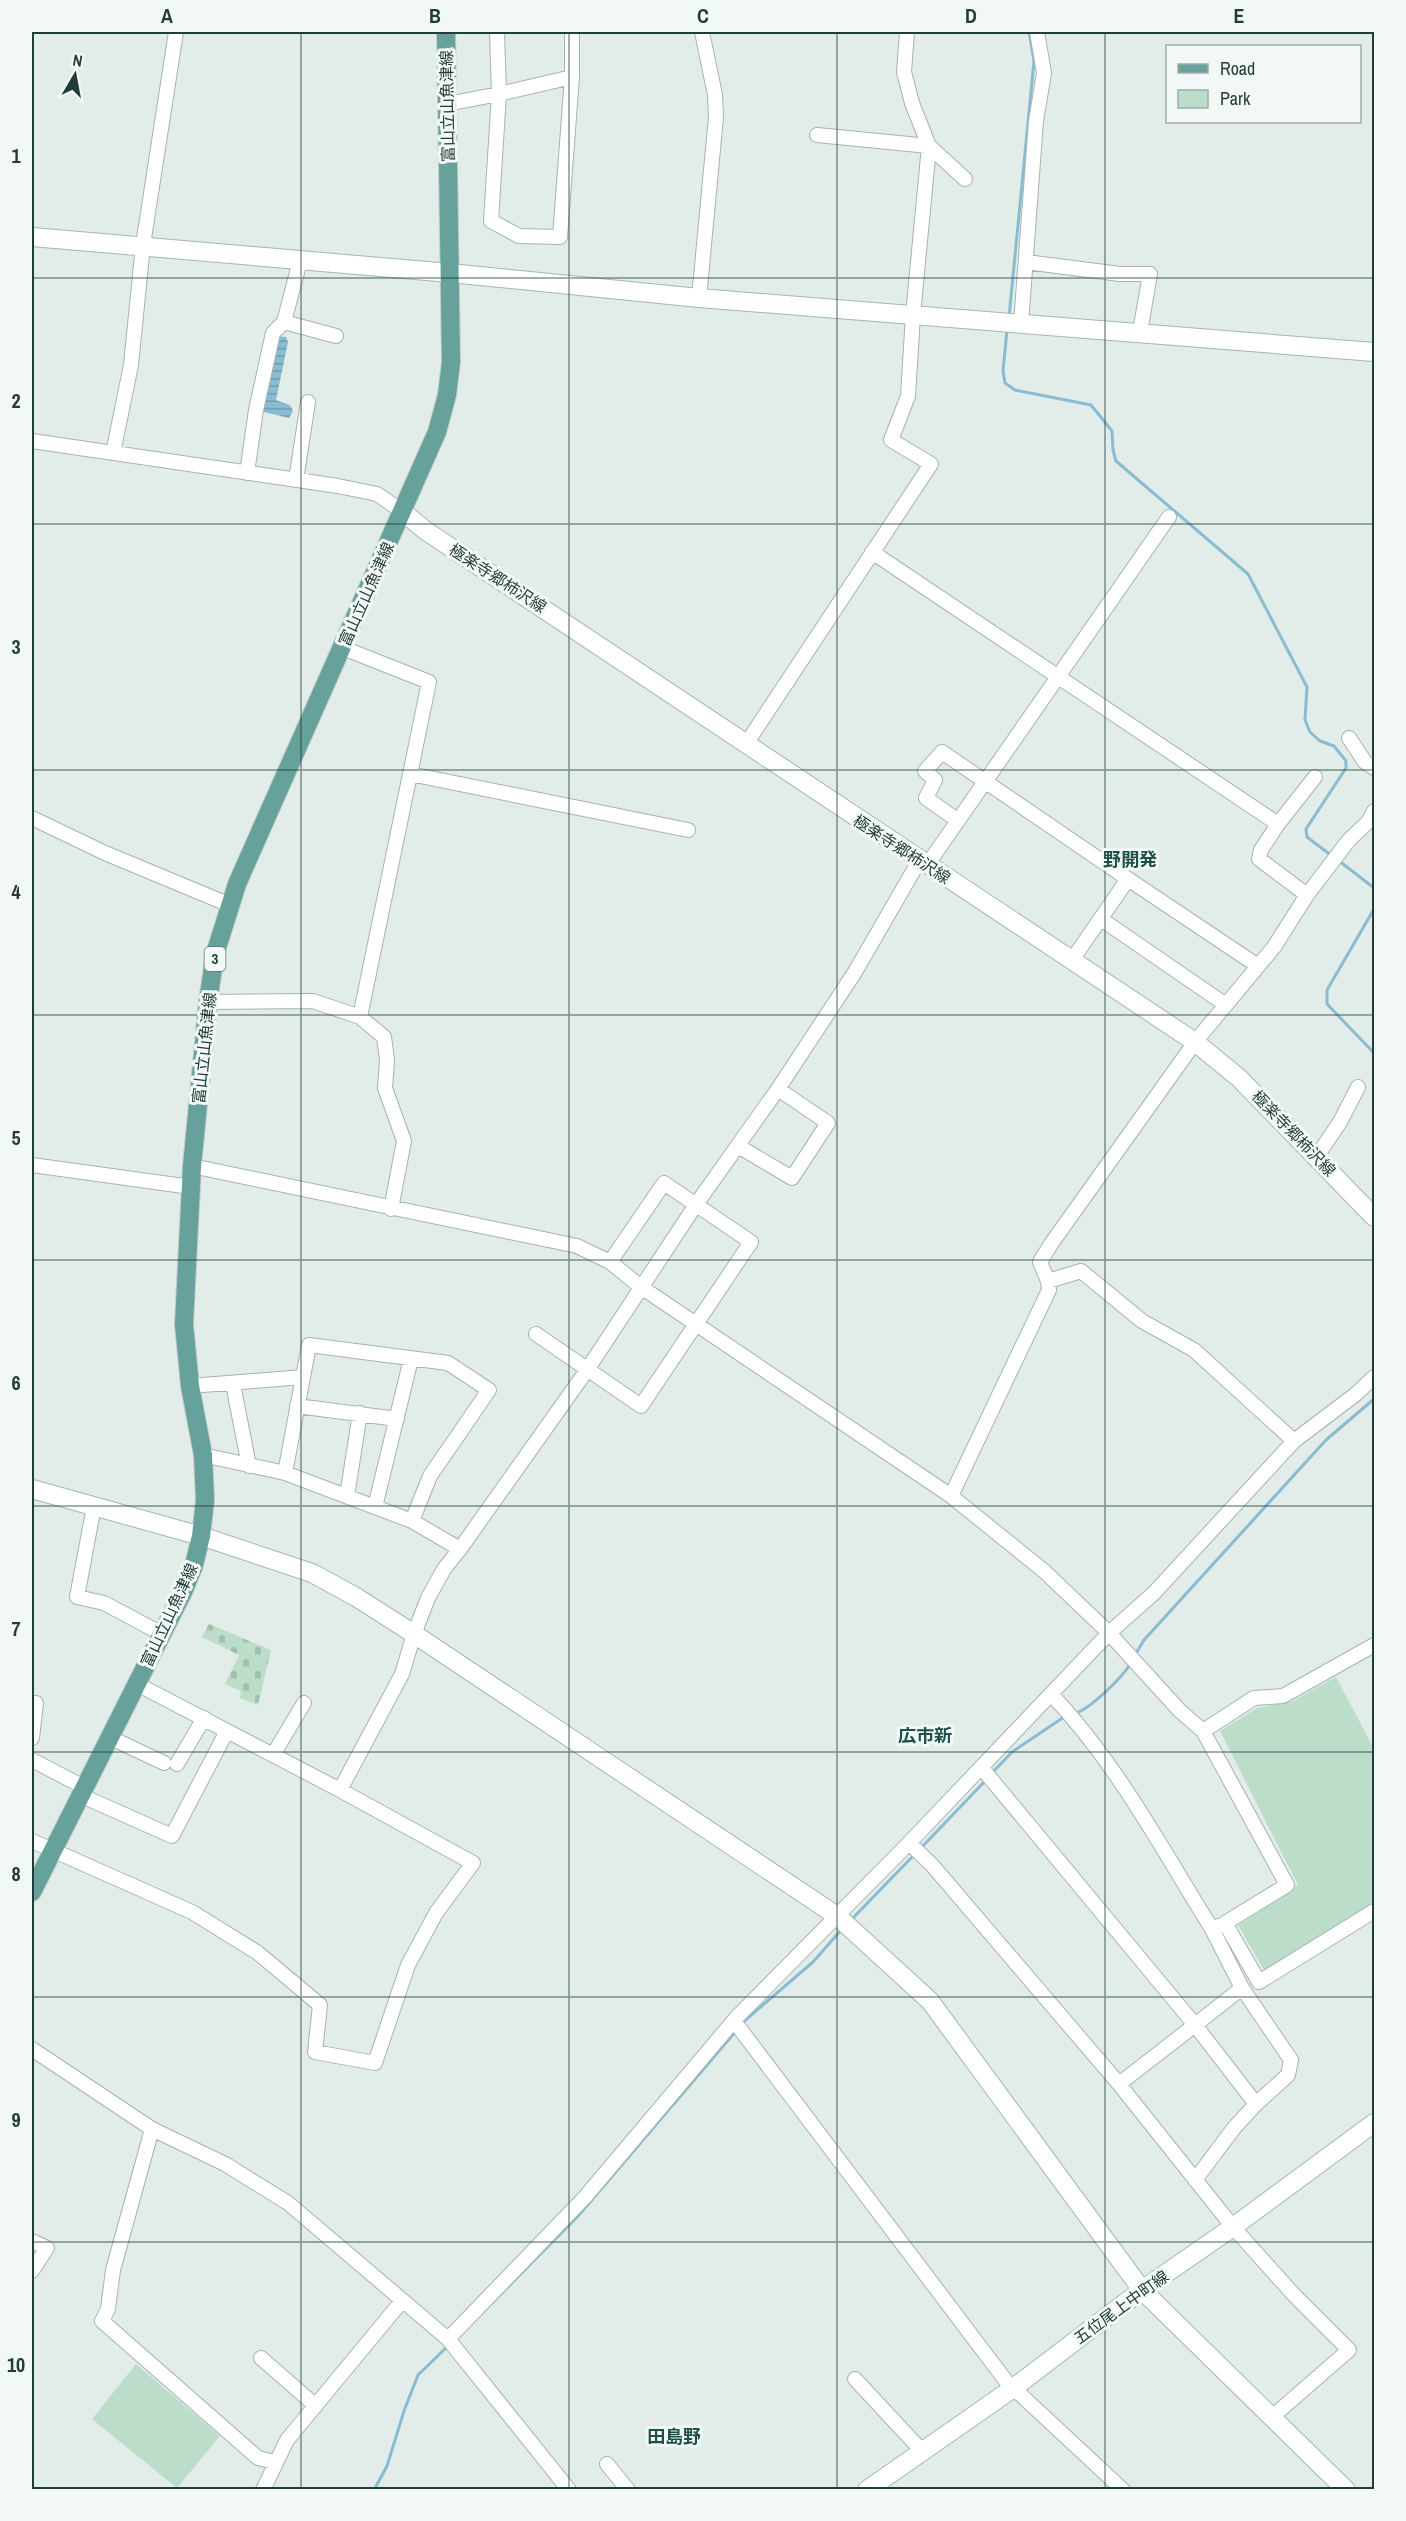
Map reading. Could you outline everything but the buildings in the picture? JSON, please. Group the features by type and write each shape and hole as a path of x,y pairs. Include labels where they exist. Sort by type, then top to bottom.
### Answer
{"main road":[{"name":"富山立山魚津線","path":"32,1892 183,1592 194,1564 201,1536 205,1500 203,1455 190,1386 184,1324 190,1187 208,1002 215,954 230,905 437,432 447,395 451,362 446,32"}],"street":[{"path":"113,453 131,364 143,246 176,32"},
{"path":"497,32 499,94 491,221 519,236 560,237 572,77 572,32"},
{"path":"699,298 716,117 715,95 702,32"},
{"path":"907,32 904,72 912,103 929,146 965,179"},
{"path":"1021,324 1036,121 1044,73 1037,32"},
{"path":"447,104 572,77"},
{"path":"817,135 929,146"},
{"path":"746,744 931,464 891,440 908,396 929,146"},
{"path":"32,237 450,273 699,298 1374,352"},
{"path":"247,473 256,410 273,333 284,322 300,261"},
{"path":"1026,262 1120,273 1150,274 1140,332"},
{"path":"284,322 336,336"},
{"path":"296,480 308,402"},
{"path":"32,441 377,494 403,512"},
{"name":"極楽寺郷柿沢線","path":"403,512 426,531 1196,1042 1239,1078 1374,1217"},
{"path":"340,1790 402,1674 428,1598 442,1573 587,1370 697,1203 778,1089 855,972 915,868 932,858 1169,516"},
{"path":"872,552 1278,824"},
{"path":"343,648 429,682 360,1017"},
{"path":"1349,738 1365,762 1374,768"},
{"path":"957,820 926,798 934,780 925,771 942,752 1258,966"},
{"path":"410,774 688,830"},
{"path":"1307,895 1259,859 1261,850 1278,824 1314,777"},
{"path":"951,1496 1049,1290 1040,1262 1045,1253 1196,1042 1274,947 1307,895 1349,840 1368,822 1374,811"},
{"path":"32,818 105,853 230,905"},
{"path":"1072,960 1128,879"},
{"path":"1101,919 1226,1005"},
{"path":"208,1002 313,1001 360,1017 384,1037 387,1060 385,1088 404,1141 391,1209"},
{"path":"1317,1156 1340,1122 1358,1087"},
{"path":"738,1146 792,1178 828,1123 778,1089"},
{"path":"32,1165 190,1187"},
{"path":"192,1166 577,1246 610,1262 641,1287 951,1496 1044,1571 1109,1633 1179,1710 1203,1731 1287,1885 1212,1929"},
{"path":"536,1334 641,1406 751,1242 664,1182 610,1262"},
{"path":"1047,1281 1081,1271 1142,1320 1194,1350 1294,1441"},
{"path":"285,1473 309,1345 448,1363 489,1390 430,1476 412,1521"},
{"path":"375,1507 411,1359"},
{"path":"190,1386 303,1377"},
{"path":"448,2339 585,2197 734,2021 909,1843 1109,1633 1162,1584 1294,1441 1356,1394 1374,1377"},
{"path":"233,1384 249,1466"},
{"path":"297,1406 397,1419"},
{"path":"347,1496 360,1413"},
{"path":"203,1455 285,1473 412,1521 460,1549"},
{"path":"32,1489 201,1536 312,1573 356,1597 414,1634 837,1916 930,2001 1142,2290 1346,2490"},
{"path":"94,1506 77,1598 104,1603 162,1634"},
{"path":"1203,1731 1254,1698 1283,1696 1374,1645"},
{"path":"32,1841 192,1912 258,1953 320,2005 315,2052 375,2063 408,1965 436,1913 473,1863 340,1790 137,1684"},
{"path":"1051,1694 1078,1722 1122,1785 1212,1929 1242,1988 1291,2060 1288,2075 1234,2128 1195,2180"},
{"path":"32,1703 36,1703 32,1738"},
{"path":"273,1755 304,1703"},
{"path":"109,1737 171,1764 204,1718"},
{"path":"32,1760 82,1791 172,1836 227,1731"},
{"path":"981,1767 1195,2025 1256,2104"},
{"path":"909,1843 932,1865 1119,2084 1233,2227 1294,2295 1349,2350 1272,2417"},
{"path":"1225,1923 1259,1982 1374,1911"},
{"path":"1119,2084 1242,1988"},
{"path":"734,2021 1012,2389 1123,2490"},
{"path":"32,2049 152,2129 225,2164 288,2203 448,2339 569,2490"},
{"name":"五位尾上中町線","path":"867,2490 1012,2389 1142,2290 1233,2227 1374,2123"},
{"path":"152,2129 113,2270 108,2309 102,2321 258,2458 275,2462"},
{"path":"32,2241 47,2248 32,2271"},
{"path":"263,2490 287,2440 402,2301"},
{"path":"261,2358 316,2406"},
{"path":"855,2379 922,2451"},
{"path":"607,2464 628,2490"}],"green space":[{"path":"209,1624 271,1650 258,1705 240,1698 241,1691 225,1684 239,1655 202,1637"},
{"path":"1336,1677 1374,1749 1374,1904 1264,1970 1238,1925 1298,1885 1220,1731 1257,1708 1291,1702"},
{"path":"136,2364 220,2436 177,2488 92,2419"}],"water":[{"path":"277,336 286,337 288,342 276,400 290,405 293,411 289,418 260,411"}],"waterway":[{"path":"1009,317 1034,61 1029,32"},
{"path":"1007,330 1003,371 1005,383 1015,390 1091,405 1112,431 1116,461 1248,574 1307,687 1305,720 1310,732 1320,741 1334,746 1346,761 1346,768 1306,829 1307,837 1332,856"},
{"path":"1338,860 1374,888"},
{"path":"1374,909 1327,990 1327,1004 1374,1053"},
{"path":"1135,1655 1144,1640 1326,1440 1374,1399"},
{"path":"1074,1714 1105,1692 1121,1677 1131,1663"},
{"path":"992,1773 1012,1752 1064,1717"},
{"path":"920,1849 986,1780"},
{"path":"851,1920 915,1854"},
{"path":"742,2023 813,1962 842,1929"},
{"path":"484,2311 579,2215 736,2031"},
{"path":"374,2490 387,2466 418,2375 449,2345"}],"district":[{"name":"野開発","path":"1130,860"},
{"name":"広市新","path":"925,1736"},
{"name":"田島野","path":"674,2437"}]}
